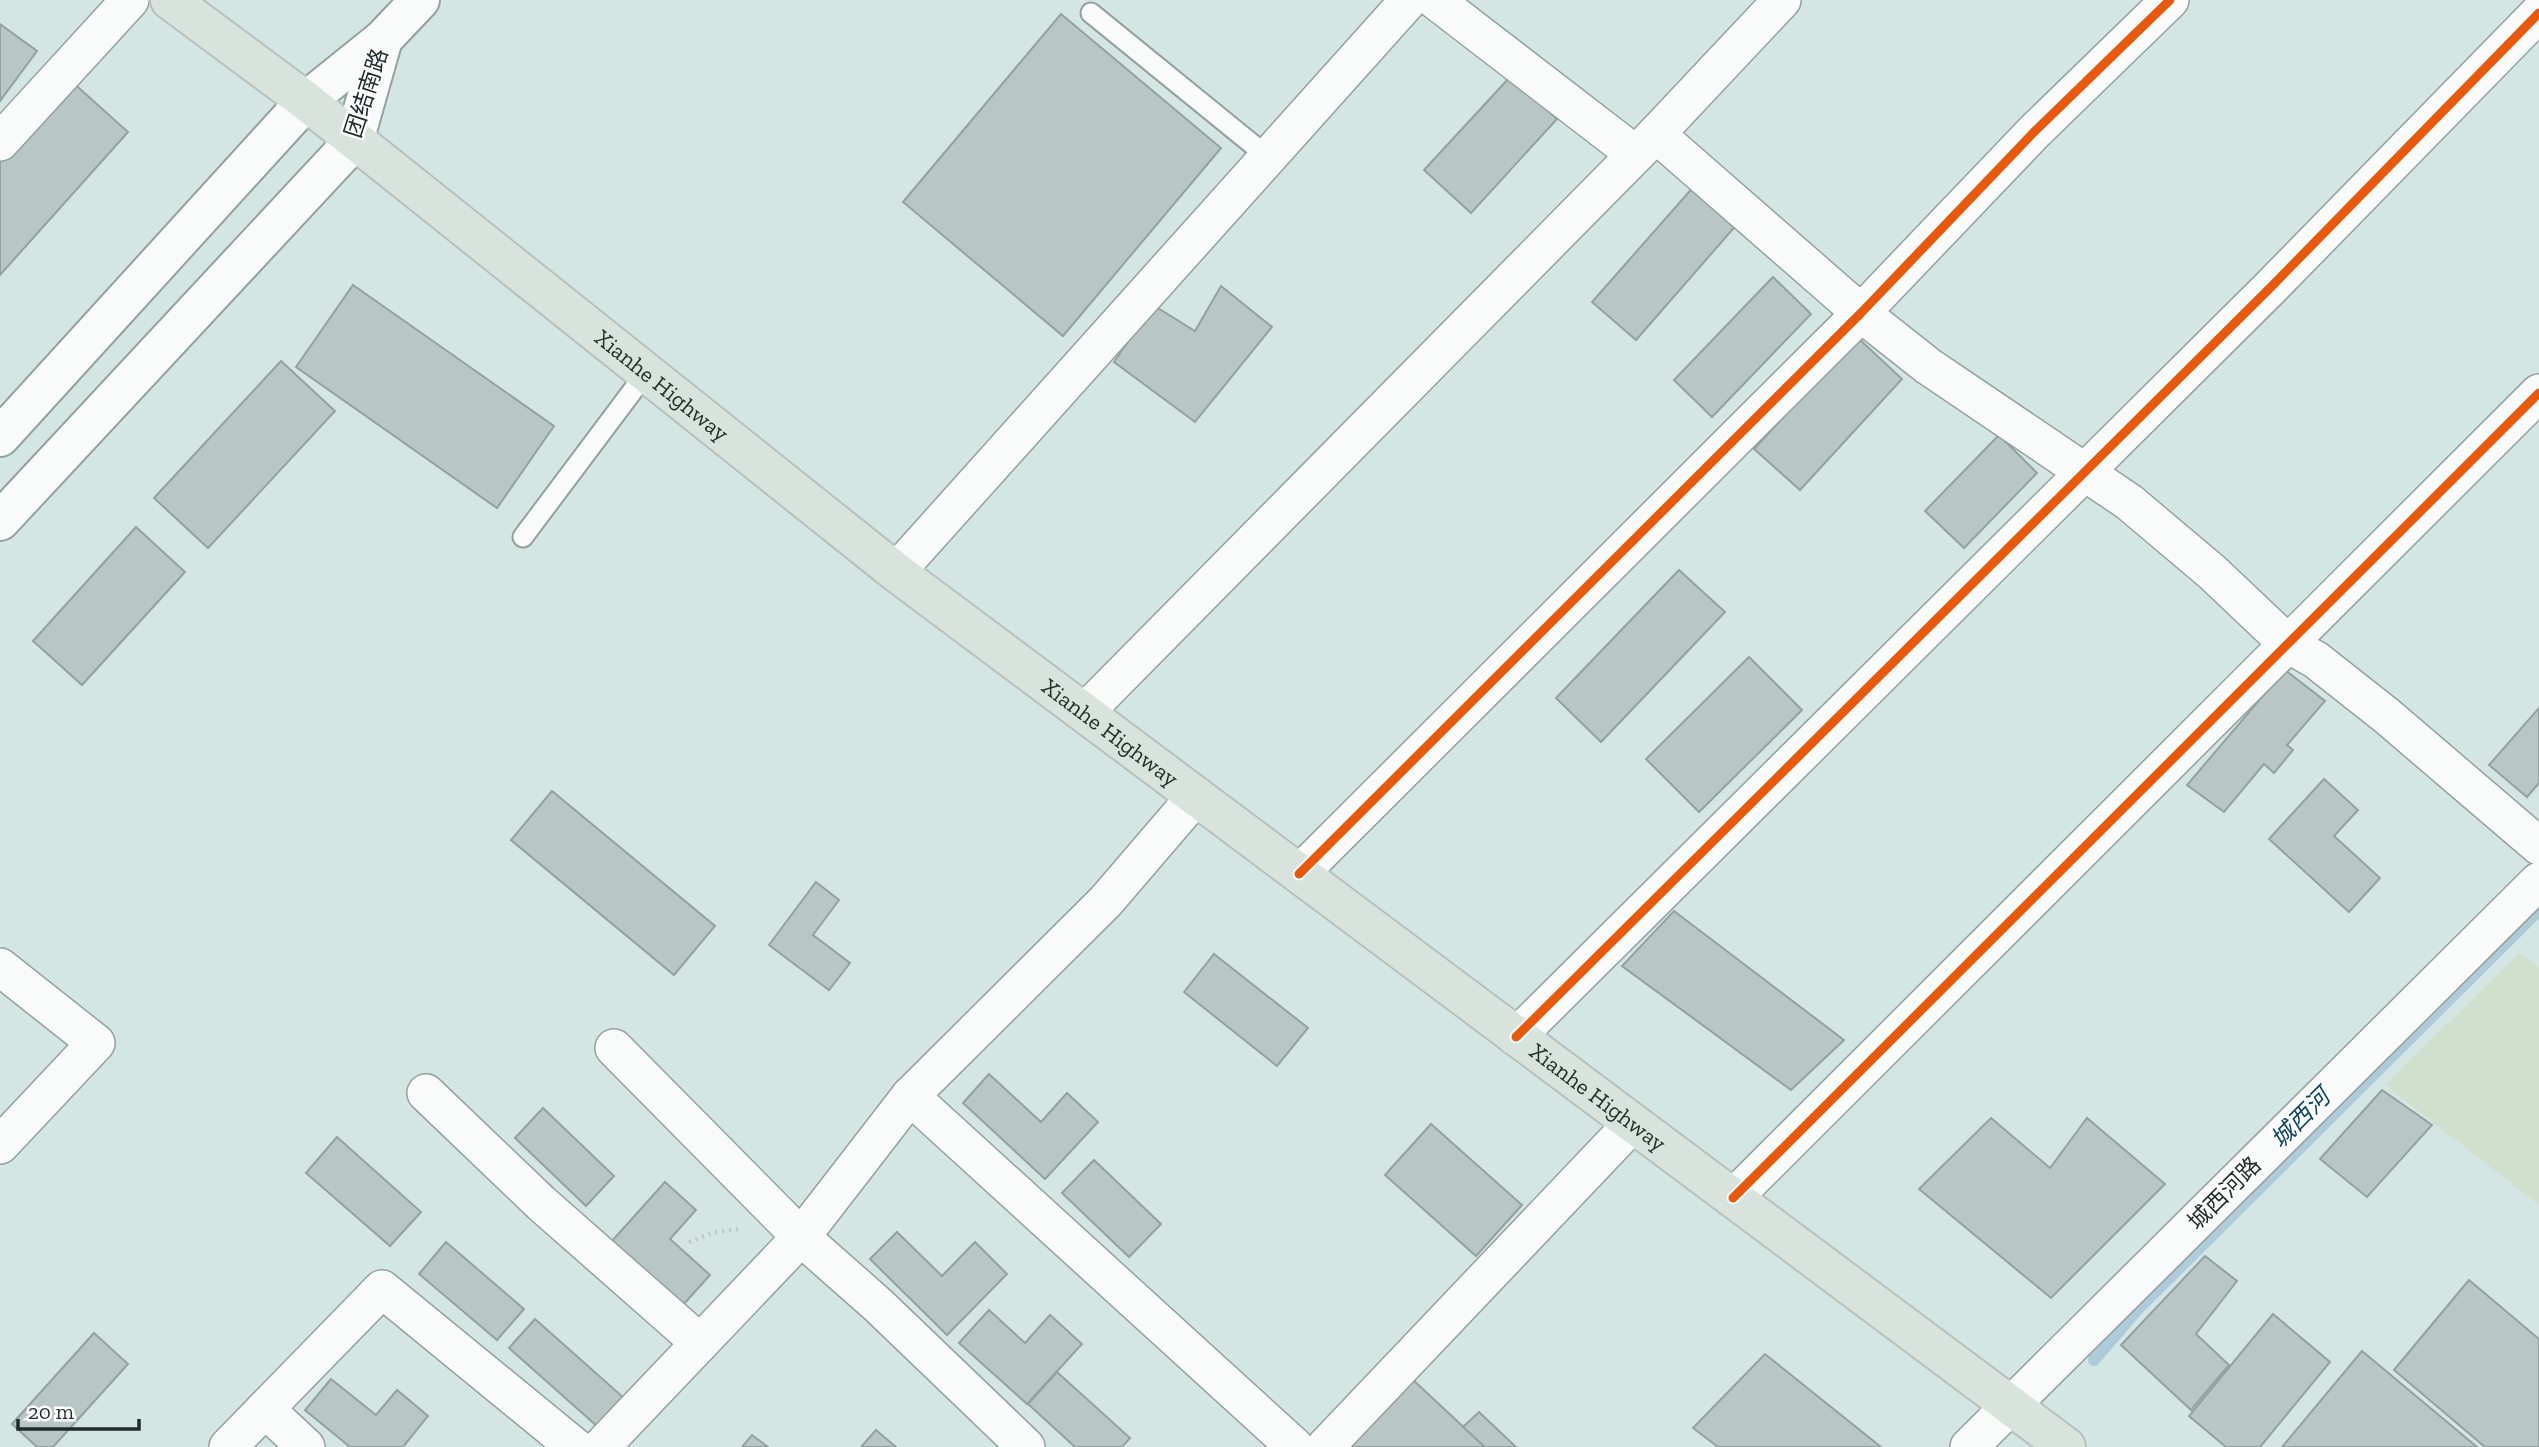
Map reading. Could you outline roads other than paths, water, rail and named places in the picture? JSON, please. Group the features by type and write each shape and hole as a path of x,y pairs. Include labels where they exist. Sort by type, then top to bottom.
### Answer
{"main road":[{"name":"Xianhe Highway","path":"170,0 306,102 896,572 2066,1447"},
{"path":"383,39 420,0"},
{"name":"团结南路","path":"0,437 306,102 383,39"},
{"name":"团结南路","path":"0,521 354,141 383,39"}],"street":[{"path":"0,142 130,0"},
{"path":"896,572 1409,0"},
{"path":"1434,0 1646,144 1927,366 2129,502 2212,572 2288,643 2316,660 2387,716 2539,846"},
{"path":"1084,713 1646,144 1782,0"},
{"path":"1299,874 1861,313 2035,132 2170,0"},
{"path":"1516,1037 2271,288 2539,13"},
{"path":"1733,1198 2539,393"},
{"path":"601,1447 802,1237 910,1096 1106,901 1196,796"},
{"name":"城西河路","path":"1969,1447 2539,881"},
{"path":"0,967 96,1044 0,1145"},
{"path":"614,1048 802,1237 878,1305 1026,1447"},
{"path":"426,1093 541,1203 700,1343"},
{"path":"910,1096 1295,1447"},
{"path":"1325,1447 1633,1123"},
{"path":"228,1447 382,1289 575,1447"},
{"path":"265,1409 306,1447"}],"lane":[{"path":"1091,13 1268,157"},
{"path":"523,537 646,373"}],"waterway":[{"name":"城西河","path":"2094,1360 2137,1310 2539,910"}]}
